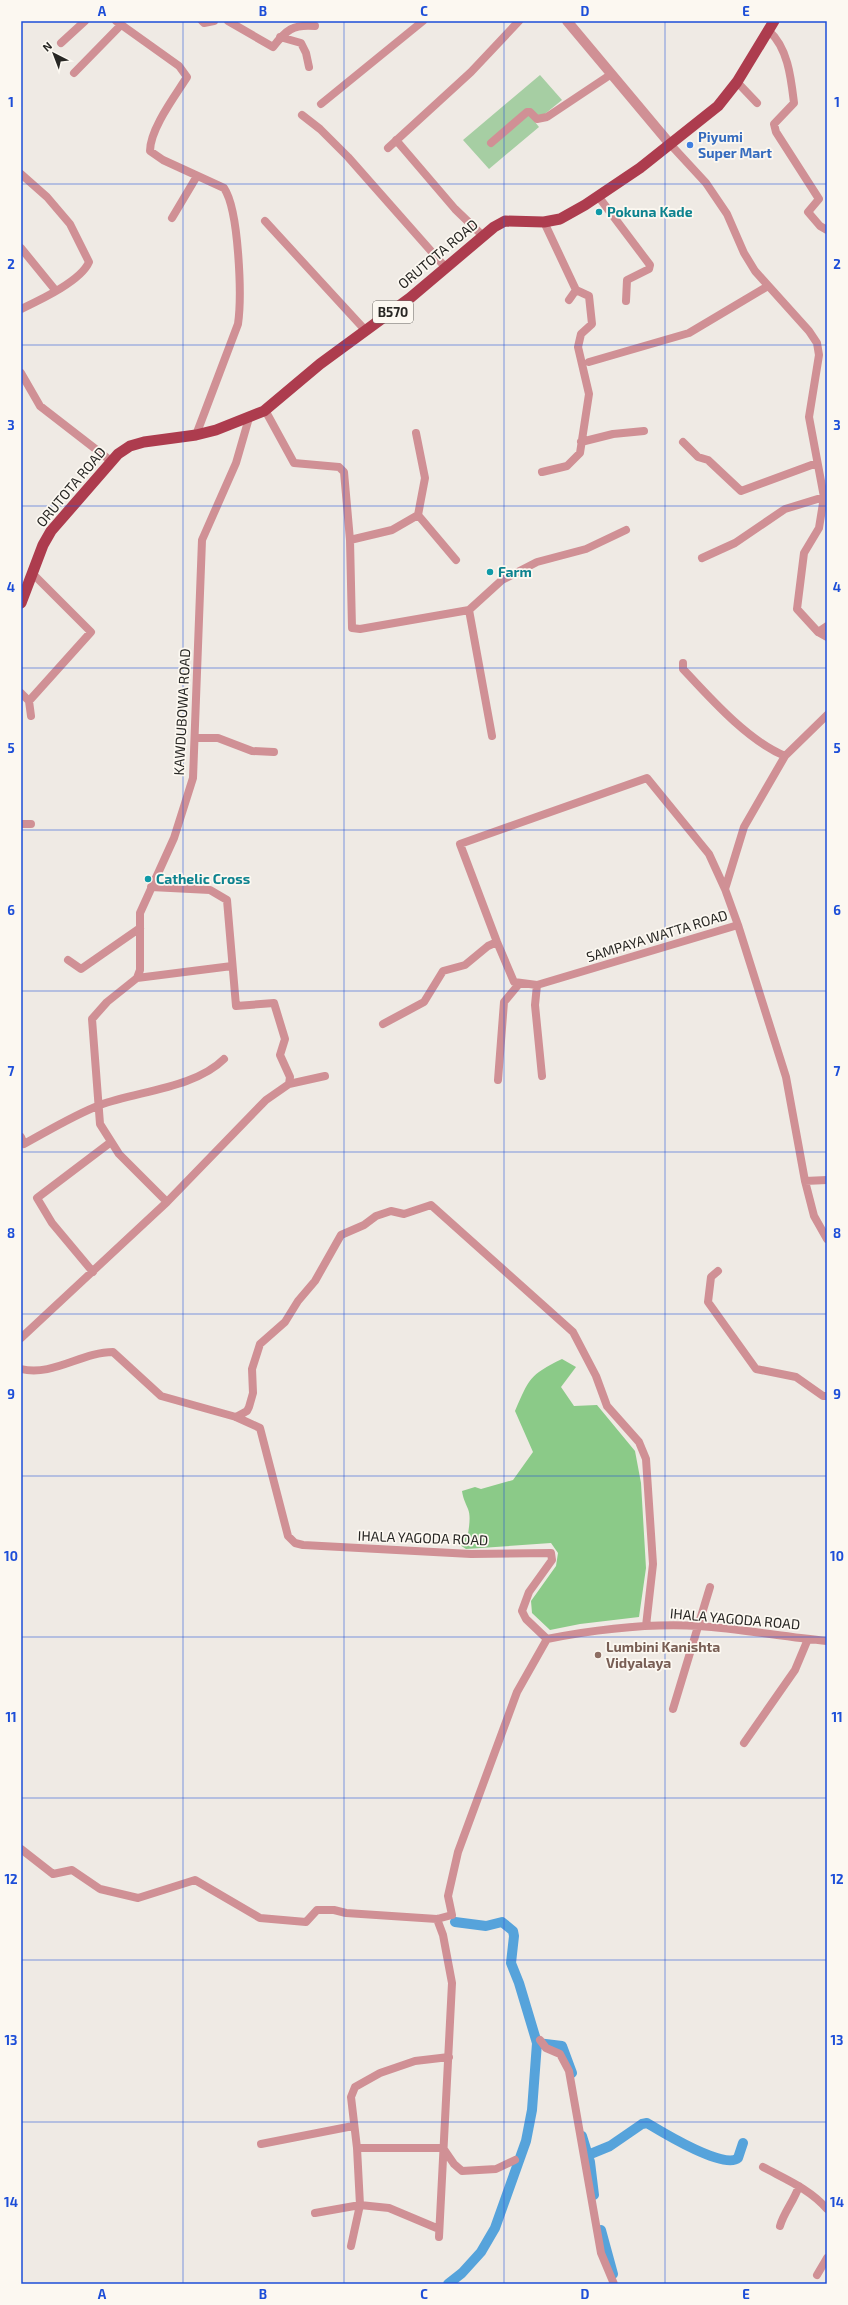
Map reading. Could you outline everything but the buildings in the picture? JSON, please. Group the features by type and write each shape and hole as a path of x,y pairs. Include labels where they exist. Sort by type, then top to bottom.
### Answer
{"main road":[{"name":"ORUTOTA ROAD","path":"21,603 43,545 51,531 111,461 130,446 144,442 196,435 249,418 265,410 320,364 366,331 446,268 482,235 505,221 544,222 560,219 598,196 670,144 718,106 737,82 771,26"}],"street":[{"path":"61,43 85,21"},
{"path":"202,21 204,23 214,21"},
{"path":"228,21 273,47 280,37 290,28 302,25 315,26"},
{"path":"321,104 423,21"},
{"path":"388,148 471,72 519,21"},
{"path":"567,21 610,75 706,183 727,214 744,254 755,271 809,331 817,343 820,355 809,417 824,497 819,528 804,553 797,609 818,632 827,637"},
{"path":"74,73 119,23 186,73 187,77 152,137 150,151 197,176 224,188 229,197 237,250 240,290 238,324 196,435"},
{"path":"771,26 784,50 794,103 774,124 776,132 819,199 808,212 820,226 827,230"},
{"path":"280,37 300,43 306,53 309,67"},
{"path":"491,143 527,112 530,112 537,119 547,117 610,75"},
{"path":"737,82 757,103"},
{"path":"302,115 320,129 348,157 446,268"},
{"path":"396,140 455,209 482,235"},
{"path":"21,174 47,197 70,224 89,262 86,270 56,291 21,309"},
{"path":"172,218 197,176"},
{"path":"598,196 650,265 649,269 627,280 626,301"},
{"path":"266,221 366,331"},
{"path":"542,472 567,466 576,459 580,453 589,394 578,347 581,334 592,324 589,296 576,290 544,222"},
{"path":"21,248 56,291"},
{"path":"589,362 689,333 768,286"},
{"path":"569,300 576,290"},
{"path":"21,372 40,406 111,461"},
{"path":"265,410 294,463 339,467 344,472 350,540 352,628 360,629 469,610 502,580 530,566 586,549 626,530"},
{"name":"KAWDUBOWA ROAD","path":"137,978 140,970 140,913 174,838 193,778 196,738 202,540 236,463 249,418"},
{"path":"581,442 613,434 644,431"},
{"path":"350,540 392,530 418,515 425,478 416,433"},
{"path":"683,442 698,457 708,460 741,491 817,463"},
{"path":"702,558 735,543 785,509 824,497"},
{"path":"418,515 456,560"},
{"path":"29,701 91,632 32,573"},
{"path":"469,610 492,736"},
{"path":"818,632 827,626"},
{"path":"683,663 683,669 719,707 771,751 785,756"},
{"path":"21,693 29,701 31,716"},
{"name":"SAMPAYA WATTA ROAD","path":"519,984 537,985 738,925 725,890 744,827 785,756 827,715"},
{"path":"196,738 218,738 252,751 274,752"},
{"path":"498,1080 504,1002 519,984 514,982 497,942 460,844 646,778 709,854 725,890"},
{"path":"21,824 31,824"},
{"path":"151,887 210,890 227,900 236,1006 274,1003 285,1039 280,1055 290,1077 289,1084"},
{"path":"738,925 786,1077 805,1181 814,1216 827,1239"},
{"path":"68,960 81,969 140,928"},
{"path":"383,1024 424,1002 443,971 465,965 488,946 497,942"},
{"path":"167,1202 119,1154 100,1124 92,1019 107,1002 137,978 232,966"},
{"path":"537,985 535,1005 542,1076"},
{"path":"21,1137 24,1144 99,1105 185,1081 213,1070 224,1059"},
{"path":"21,1338 167,1202 266,1100 289,1084 325,1076"},
{"path":"93,1272 52,1222 37,1198 111,1142"},
{"path":"805,1181 827,1180"},
{"path":"236,1417 246,1411 249,1407 253,1394 252,1369 260,1344 285,1322 298,1301 315,1281 341,1235 364,1225 376,1216 391,1211 404,1214 431,1205 573,1332 596,1376 607,1406 639,1442 646,1459 653,1564 646,1626"},
{"path":"718,1271 711,1277 708,1302 756,1369 796,1377 823,1396 827,1396"},
{"name":"IHALA YAGODA ROAD","path":"21,1368 32,1372 46,1370 100,1352 113,1352 161,1396 236,1417 260,1428 281,1514 288,1536 295,1543 303,1545 471,1554 551,1553 552,1560 529,1592 522,1611 526,1619 547,1638 596,1630 646,1626 700,1626 827,1641"},
{"path":"673,1709 700,1626 710,1587"},
{"path":"21,1849 53,1874 72,1870 100,1889 138,1898 195,1880 260,1918 306,1922 317,1910 334,1910 346,1913 437,1919 452,1915 448,1896 458,1852 517,1692 547,1638"},
{"path":"744,1743 795,1670 808,1639"},
{"path":"437,1919 443,1934 452,1983 439,2237"},
{"path":"540,2040 546,2048 560,2054 569,2071 601,2253 614,2284"},
{"path":"351,2246 360,2205 357,2148 353,2126 351,2097 355,2087 380,2073 415,2061 449,2057"},
{"path":"261,2144 353,2126"},
{"path":"357,2148 443,2148"},
{"path":"443,2148 454,2164 462,2171 496,2170 515,2160"},
{"path":"763,2167 799,2186 820,2200 827,2208"},
{"path":"780,2226 783,2214 794,2199 799,2186"},
{"path":"316,2214 360,2205 389,2208 439,2229"},
{"path":"817,2275 827,2258"}],"green space":[{"path":"540,75 562,100 535,122 539,127 489,169 463,140"},
{"path":"562,1359 576,1367 561,1387 574,1406 597,1405 635,1451 641,1483 646,1568 639,1617 580,1624 550,1630 532,1613 531,1601 556,1566 558,1553 551,1543 466,1549 460,1545 461,1538 468,1534 470,1522 468,1509 462,1491 475,1487 481,1489 513,1480 533,1452 515,1411 531,1379 543,1369"}],"waterway":[{"path":"448,2284 462,2273 481,2252 495,2228 526,2141 532,2110 537,2043 519,1983 511,1963 514,1936 513,1931 502,1922 486,1926 455,1922"},
{"path":"537,2043 562,2046 572,2073"},
{"path":"588,2155 610,2146 642,2124 647,2123 707,2155 720,2159 731,2160 738,2158 743,2143"},
{"path":"582,2136 590,2162 594,2195"},
{"path":"601,2230 613,2274"}],"place":[{"name":"Piyumi Super Mart","path":"690,145"},
{"name":"Pokuna Kade","path":"599,212"},
{"name":"Farm","path":"490,572"},
{"name":"Cathelic Cross","path":"148,879"},
{"name":"Lumbini Kanishta Vidyalaya","path":"598,1655"}]}
